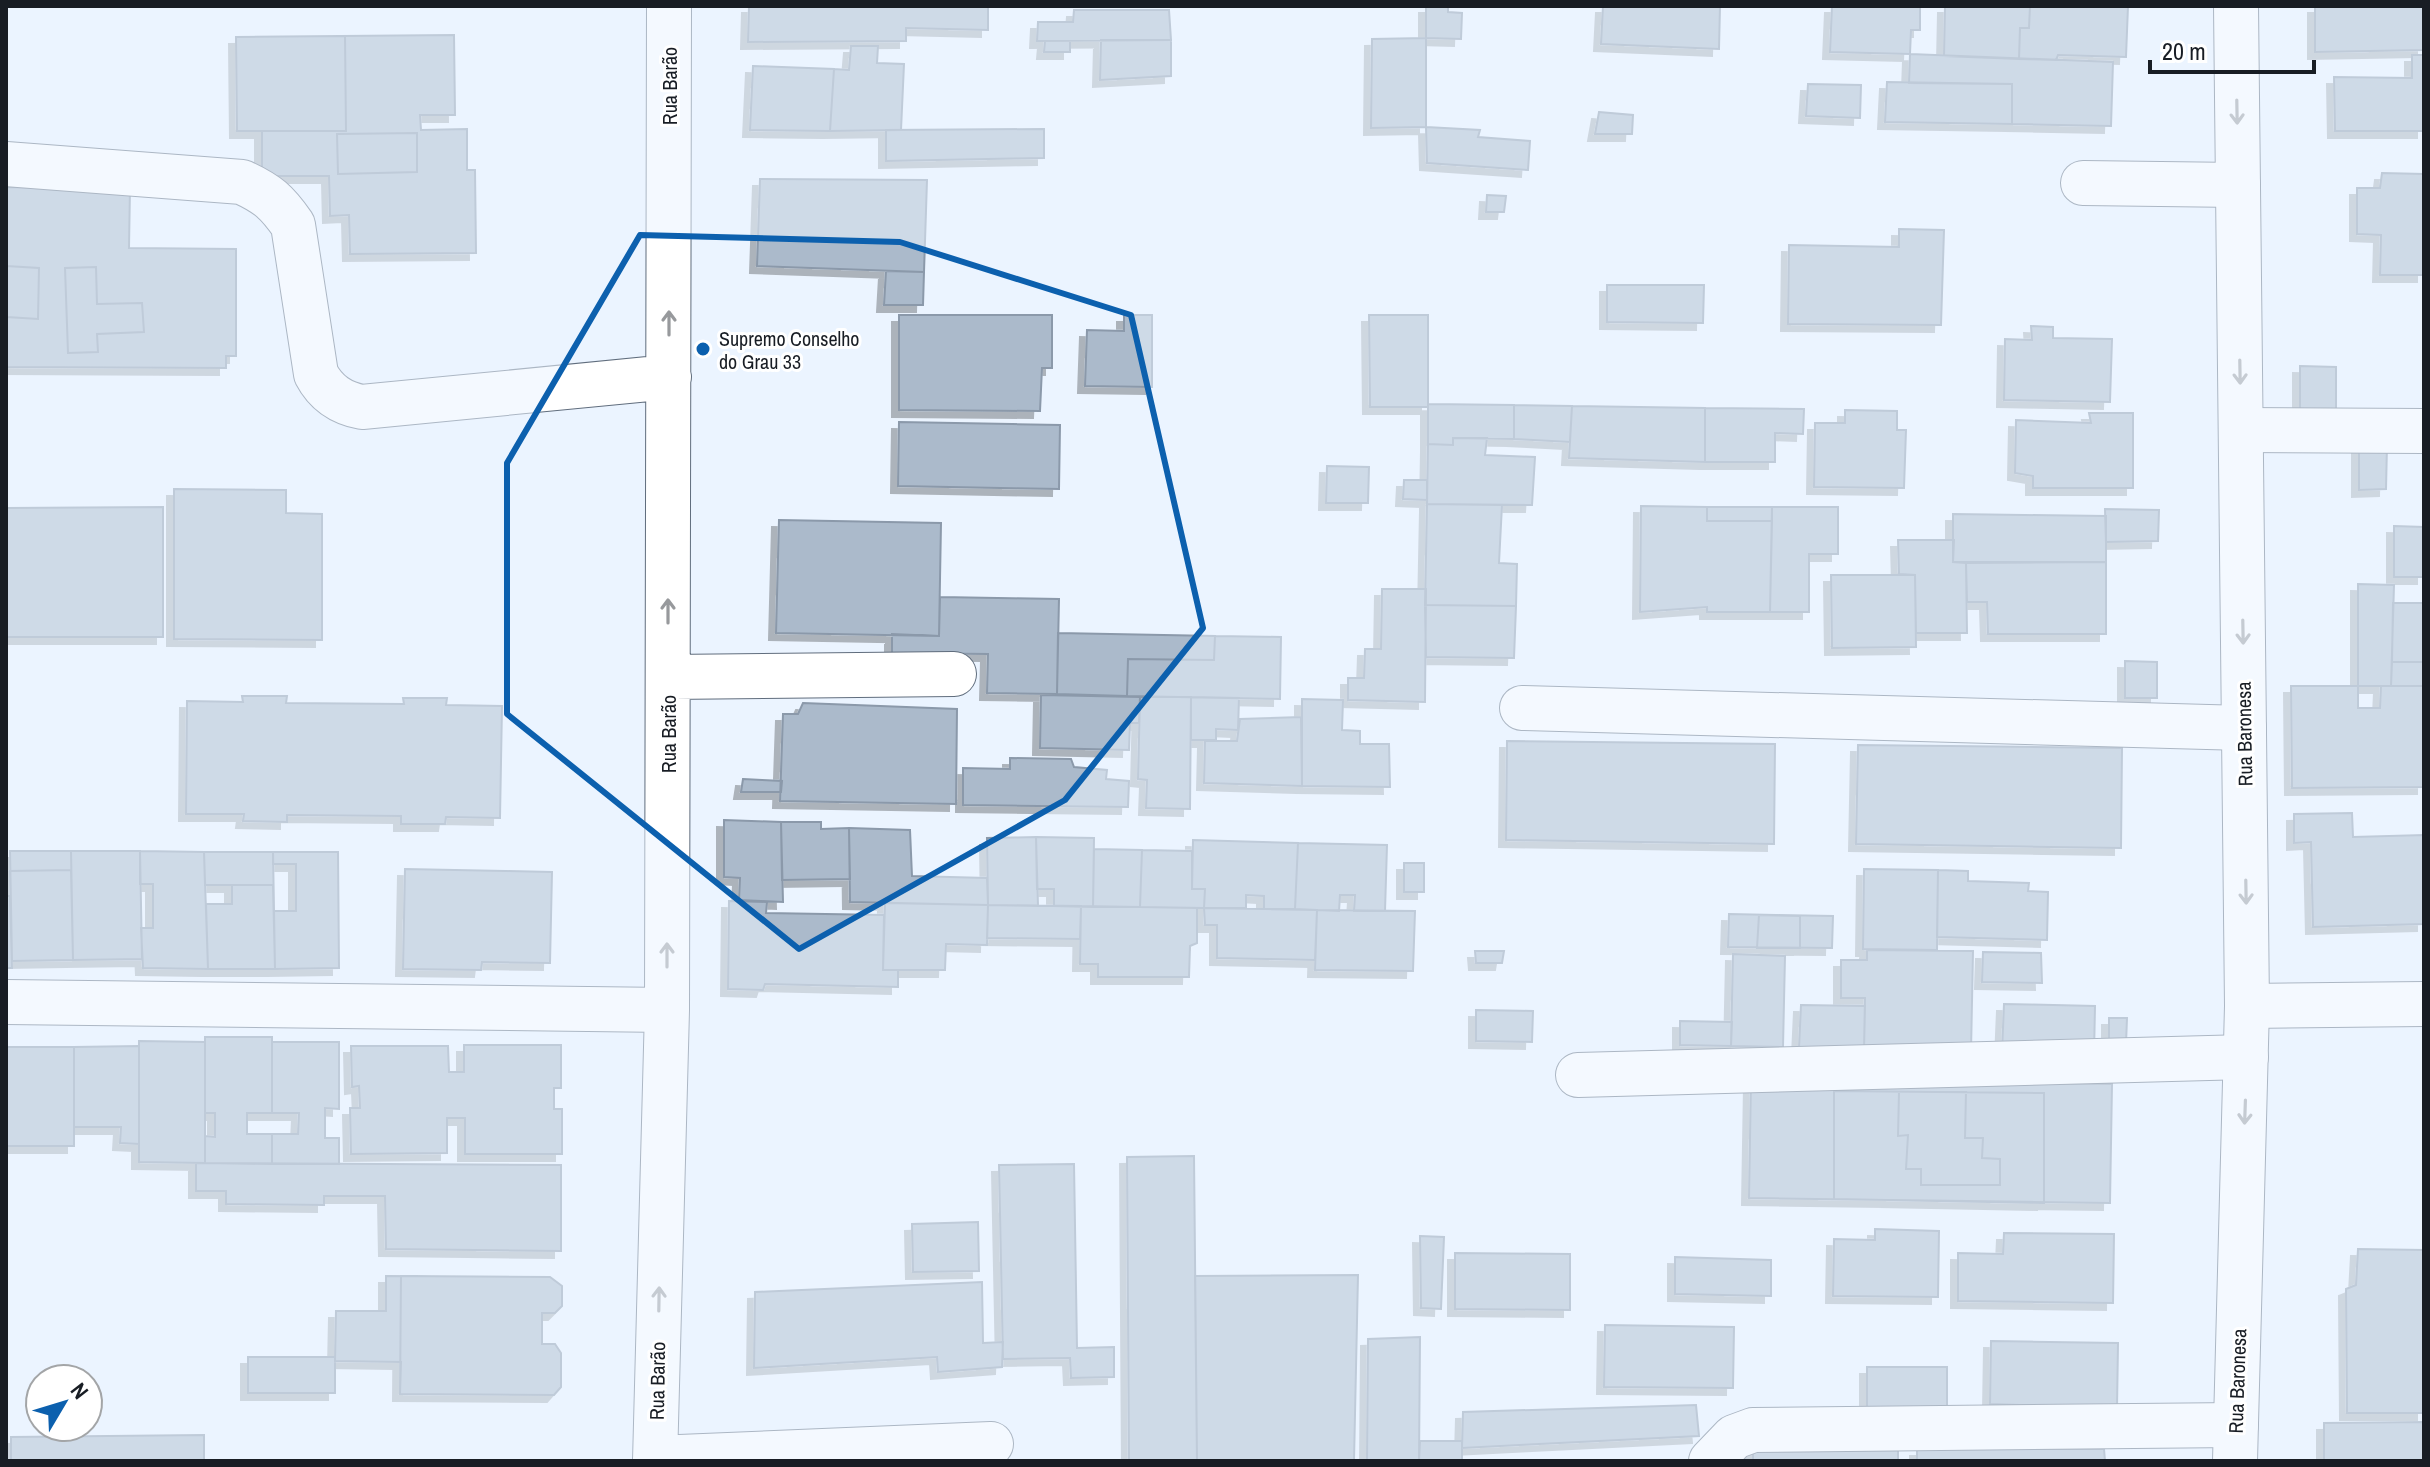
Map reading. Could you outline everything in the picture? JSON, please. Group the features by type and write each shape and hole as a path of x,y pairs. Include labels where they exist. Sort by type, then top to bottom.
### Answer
{"street":[{"name":"Rua Barão","path":"655,1459 667,1010 669,6"},
{"name":"Rua Baronesa","path":"2236,6 2247,1006 2236,1443"},
{"path":"6,164 242,182 266,193 293,225 316,374 334,397 348,404 362,407 669,377"},
{"path":"2083,183 2238,185"},
{"path":"2241,430 2424,431"},
{"path":"668,677 954,674"},
{"path":"1522,708 2244,728"},
{"path":"6,1002 667,1010"},
{"path":"2247,1006 2424,1004"},
{"path":"1578,1075 2246,1057"},
{"path":"1711,1461 1734,1437 1753,1430 2236,1443"},
{"path":"655,1459 991,1444"}],"highlighted area":[{"path":"640,235 900,242 1131,315 1203,628 1065,800 799,949 507,714 507,463"}],"building":[{"path":"749,6 988,6 988,30 906,28 906,41 748,42"},
{"path":"1426,6 1448,6 1448,12 1462,13 1461,39 1426,38"},
{"path":"1603,6 1720,6 1719,49 1601,44"},
{"path":"1832,6 1920,6 1920,30 1911,30 1910,54 1830,52"},
{"path":"1945,6 2030,6 2029,28 2020,28 2019,59 1944,56"},
{"path":"2030,6 2128,6 2126,57 2058,55 2056,60 2019,59 2020,28 2029,28"},
{"path":"2315,6 2424,6 2424,50 2315,52"},
{"path":"1074,10 1169,10 1171,40 1037,41 1038,22 1073,22"},
{"path":"454,35 455,115 420,115 421,130 467,129 467,170 475,170 476,253 350,254 349,215 330,216 329,176 262,176 262,131 237,131 236,37"},
{"path":"345,36 346,131 237,131 236,37"},
{"path":"1426,38 1426,127 1371,128 1372,39"},
{"path":"1101,40 1171,40 1171,76 1100,80"},
{"path":"1045,41 1070,41 1070,52 1044,52"},
{"path":"851,46 878,46 877,63 904,64 901,130 830,131 834,69 849,70"},
{"path":"1910,54 2113,62 2111,126 2012,124 2012,84 1909,83"},
{"path":"2412,55 2424,55 2424,131 2335,131 2334,77 2412,78"},
{"path":"753,66 834,69 830,131 750,130"},
{"path":"1887,82 2012,84 2012,124 1885,122"},
{"path":"1808,84 1861,85 1860,118 1806,116"},
{"path":"1599,112 1633,115 1632,134 1595,134"},
{"path":"1426,127 1480,130 1478,137 1530,141 1528,170 1427,163"},
{"path":"1044,129 1044,158 886,161 886,130"},
{"path":"417,133 417,172 338,174 337,134"},
{"path":"2382,173 2424,174 2424,275 2380,275 2381,235 2357,234 2357,188 2380,188"},
{"path":"760,179 927,180 924,272 757,266"},
{"path":"6,187 130,188 129,248 236,249 236,356 226,356 226,368 6,367"},
{"path":"6,187 130,188 129,248 236,249 236,356 226,356 226,368 6,367"},
{"path":"1487,195 1506,196 1504,212 1486,212"},
{"path":"1899,229 1944,230 1941,325 1788,324 1789,245 1899,247"},
{"path":"6,266 39,268 38,319 7,317"},
{"path":"96,267 97,304 142,303 144,332 97,334 98,352 68,353 65,268"},
{"path":"886,271 924,272 923,305 884,305"},
{"path":"1607,285 1704,285 1703,323 1607,322"},
{"path":"899,315 1052,315 1052,368 1042,368 1040,411 899,410"},
{"path":"1124,315 1152,315 1152,387 1085,386 1087,330 1124,331"},
{"path":"1369,315 1428,315 1428,407 1370,407"},
{"path":"2031,326 2053,327 2053,338 2112,339 2110,402 2004,400 2005,339 2032,340"},
{"path":"2300,366 2336,367 2336,412 2300,411"},
{"path":"1428,404 1514,405 1514,439 1453,438 1453,445 1428,444"},
{"path":"1514,405 1572,406 1570,442 1514,439"},
{"path":"1572,406 1705,408 1705,462 1569,458"},
{"path":"1705,408 1804,409 1803,434 1775,433 1775,462 1705,462"},
{"path":"1845,410 1897,411 1897,430 1906,430 1904,488 1814,487 1815,423 1845,423"},
{"path":"2089,413 2133,413 2133,488 2033,488 2033,476 2015,473 2016,420 2091,423"},
{"path":"899,422 1060,425 1059,489 898,486"},
{"path":"1453,438 1487,438 1485,455 1535,457 1532,505 1427,504 1428,444 1453,445"},
{"path":"2359,445 2387,445 2386,489 2359,490"},
{"path":"1327,466 1369,467 1368,503 1326,503"},
{"path":"1404,480 1427,480 1427,500 1403,499"},
{"path":"174,489 286,490 286,513 322,514 322,640 174,639"},
{"path":"1427,504 1502,505 1499,563 1517,564 1516,606 1425,605"},
{"path":"1641,506 1707,507 1707,521 1772,521 1770,612 1707,612 1707,607 1640,612"},
{"path":"163,507 163,637 6,637 6,508"},
{"path":"1707,507 1772,507 1772,521 1707,521"},
{"path":"1772,507 1838,507 1838,554 1809,554 1809,612 1770,612"},
{"path":"2105,509 2159,510 2158,541 2106,542"},
{"path":"1953,514 2106,516 2106,562 1953,562"},
{"path":"779,520 941,523 939,636 776,633"},
{"path":"2394,526 2424,527 2424,577 2394,577"},
{"path":"1898,540 1954,540 1953,562 1966,563 1967,633 1916,633 1915,575 1899,574"},
{"path":"2106,562 2106,634 1988,634 1987,602 1967,602 1966,563"},
{"path":"1831,575 1915,575 1916,647 1832,648"},
{"path":"2358,584 2394,585 2391,686 2358,686"},
{"path":"1382,589 1426,589 1425,702 1348,700 1348,678 1364,678 1365,649 1381,649"},
{"path":"940,597 1059,599 1057,694 987,693 988,654 892,653 892,634 939,636"},
{"path":"2393,603 2424,603 2424,662 2392,662"},
{"path":"1425,605 1516,606 1514,658 1426,657"},
{"path":"1058,633 1215,636 1214,660 1128,659 1127,696 1057,694"},
{"path":"1215,636 1281,637 1280,699 1127,696 1128,659 1214,660"},
{"path":"2125,661 2157,662 2157,698 2125,698"},
{"path":"2392,662 2424,662 2424,686 2391,686"},
{"path":"2291,686 2358,686 2358,708 2380,708 2381,686 2424,686 2424,787 2292,788"},
{"path":"1041,695 1140,697 1139,723 1130,723 1129,750 1040,748"},
{"path":"242,696 287,696 286,703 404,704 403,698 447,698 446,705 502,706 500,818 446,817 445,824 401,824 401,816 287,815 287,822 243,821 244,814 186,814 187,701 243,702"},
{"path":"1140,697 1191,697 1190,809 1146,808 1147,780 1138,779"},
{"path":"1191,697 1239,698 1238,730 1216,729 1216,740 1191,740"},
{"path":"1302,699 1343,700 1342,730 1360,731 1360,744 1389,744 1390,787 1302,786"},
{"path":"803,703 957,709 956,804 780,801 783,714 798,714"},
{"path":"1301,717 1302,786 1204,783 1205,741 1237,741 1240,719"},
{"path":"1507,741 1775,744 1774,844 1506,840"},
{"path":"1858,745 2122,748 2121,848 1856,844"},
{"path":"1010,758 1071,759 1074,767 1107,770 1106,779 1129,781 1128,807 963,805 963,768 1010,769"},
{"path":"743,779 782,781 781,792 741,792"},
{"path":"2352,813 2353,837 2424,835 2424,924 2313,927 2311,842 2294,843 2294,814"},
{"path":"724,820 781,822 783,902 739,900 740,878 724,877"},
{"path":"781,822 821,822 821,829 849,828 850,879 782,880"},
{"path":"849,828 910,830 912,876 987,878 988,905 850,902"},
{"path":"1036,837 1094,838 1093,907 1054,906 1054,889 1037,889"},
{"path":"1036,837 1038,906 988,905 987,838"},
{"path":"1193,840 1298,843 1295,909 1264,909 1264,896 1246,895 1246,908 1204,908 1205,889 1192,889"},
{"path":"1298,843 1387,845 1385,911 1354,911 1355,895 1340,895 1339,911 1295,909"},
{"path":"1094,849 1142,850 1140,907 1093,907"},
{"path":"1142,850 1192,851 1192,889 1205,889 1204,908 1140,907"},
{"path":"10,851 71,851 73,960 12,961"},
{"path":"71,851 140,851 142,959 73,960"},
{"path":"140,851 204,852 208,969 143,968 141,928 153,928 153,884 140,884"},
{"path":"204,852 273,852 275,969 208,969 206,904 232,904 232,885 205,885"},
{"path":"273,852 338,852 339,968 275,969 274,911 296,911 296,864 273,864"},
{"path":"1404,863 1424,863 1424,892 1404,892"},
{"path":"405,869 552,872 550,963 482,962 481,970 403,969"},
{"path":"1864,869 1938,870 1937,950 1863,949"},
{"path":"71,870 73,960 12,961 10,871"},
{"path":"1938,870 1968,871 1968,881 2029,883 2028,891 2048,892 2047,940 1937,937"},
{"path":"232,885 273,885 275,969 208,969 206,904 232,904"},
{"path":"6,896 10,896 12,968 6,968"},
{"path":"729,901 767,902 766,913 884,915 883,970 898,970 898,987 765,984 763,990 728,989"},
{"path":"885,903 988,905 987,945 946,944 945,970 883,970"},
{"path":"988,905 1081,906 1080,939 987,938"},
{"path":"1081,906 1197,908 1197,943 1190,946 1189,977 1098,977 1098,964 1080,964"},
{"path":"1204,908 1317,910 1315,960 1217,958 1217,925 1205,925"},
{"path":"1317,910 1415,911 1413,971 1315,970"},
{"path":"1729,914 1833,916 1832,948 1728,947"},
{"path":"1759,915 1800,916 1800,948 1757,948"},
{"path":"1867,950 1973,951 1971,1052 1864,1050 1865,998 1841,998 1841,960 1867,960"},
{"path":"1475,951 1504,951 1502,963 1476,963"},
{"path":"1983,952 2041,953 2042,983 1982,982"},
{"path":"1733,954 1785,956 1783,1047 1731,1046"},
{"path":"2004,1004 2095,1006 2094,1055 2002,1052"},
{"path":"1801,1005 1865,1006 1864,1050 1799,1048"},
{"path":"1476,1010 1533,1011 1532,1042 1476,1041"},
{"path":"2109,1018 2127,1018 2126,1044 2109,1043"},
{"path":"1680,1021 1732,1022 1731,1046 1680,1045"},
{"path":"205,1037 272,1037 272,1113 247,1113 247,1134 272,1134 272,1164 205,1163 205,1136 215,1137 215,1113 205,1113"},
{"path":"139,1041 205,1042 205,1163 139,1162"},
{"path":"272,1042 339,1042 339,1109 325,1108 325,1138 339,1138 339,1164 272,1164 272,1134 298,1134 299,1113 272,1113"},
{"path":"464,1045 561,1045 561,1088 554,1088 554,1109 562,1109 562,1154 465,1154 465,1118 447,1118 447,1153 351,1154 350,1108 360,1108 359,1086 352,1087 351,1046 448,1046 449,1072 464,1072"},
{"path":"139,1046 139,1144 120,1143 121,1127 74,1127 74,1047"},
{"path":"6,1047 74,1047 74,1146 6,1146"},
{"path":"1751,1079 2112,1084 2110,1203 1749,1198"},
{"path":"1834,1091 2044,1093 2044,1203 1834,1199"},
{"path":"1899,1092 1966,1092 1965,1138 1983,1138 1982,1158 2000,1159 2000,1185 1921,1185 1921,1169 1906,1169 1908,1135 1898,1136"},
{"path":"1194,1156 1197,1461 1129,1461 1127,1157"},
{"path":"196,1163 561,1165 561,1251 386,1249 385,1196 324,1196 324,1205 226,1204 226,1191 196,1191"},
{"path":"1074,1164 1077,1348 1114,1347 1114,1377 1071,1378 1070,1358 1003,1359 999,1165"},
{"path":"978,1222 979,1271 913,1272 912,1224"},
{"path":"1875,1229 1939,1231 1938,1297 1833,1296 1834,1239 1875,1240"},
{"path":"2004,1233 2114,1234 2113,1303 1958,1301 1958,1253 2003,1254"},
{"path":"1420,1236 1444,1237 1441,1309 1421,1308"},
{"path":"2358,1249 2424,1250 2424,1413 2347,1413 2346,1289 2356,1285"},
{"path":"1455,1253 1570,1254 1570,1310 1455,1309"},
{"path":"1675,1257 1771,1260 1771,1296 1675,1294"},
{"path":"1358,1275 1354,1461 1197,1461 1195,1276"},
{"path":"386,1276 550,1277 562,1286 562,1306 555,1313 542,1313 542,1344 555,1344 561,1353 561,1387 554,1395 400,1394 401,1362 335,1361 336,1311 386,1311"},
{"path":"401,1276 550,1277 562,1286 562,1306 555,1313 542,1313 542,1344 555,1344 561,1353 561,1387 554,1395 400,1394"},
{"path":"982,1282 983,1343 1003,1342 1002,1367 938,1372 937,1357 754,1368 755,1292"},
{"path":"1605,1325 1734,1327 1733,1388 1604,1387"},
{"path":"1420,1337 1419,1461 1367,1461 1368,1339"},
{"path":"1991,1341 2118,1343 2117,1408 1990,1404"},
{"path":"248,1357 335,1357 335,1393 248,1393"},
{"path":"1867,1367 1947,1367 1947,1415 1867,1414"},
{"path":"1696,1405 1699,1436 1462,1448 1463,1412"},
{"path":"2424,1422 2424,1461 2324,1461 2324,1423"},
{"path":"204,1435 204,1461 11,1461 11,1437 24,1437 24,1443 104,1443 104,1436"},
{"path":"1420,1441 1462,1441 1462,1461 1419,1461"},
{"path":"1753,1448 1898,1449 1898,1461 1753,1461"},
{"path":"1917,1449 2104,1449 2105,1461 1917,1461"}],"place":[{"name":"Supremo Conselho do Grau 33","path":"703,349"}]}
